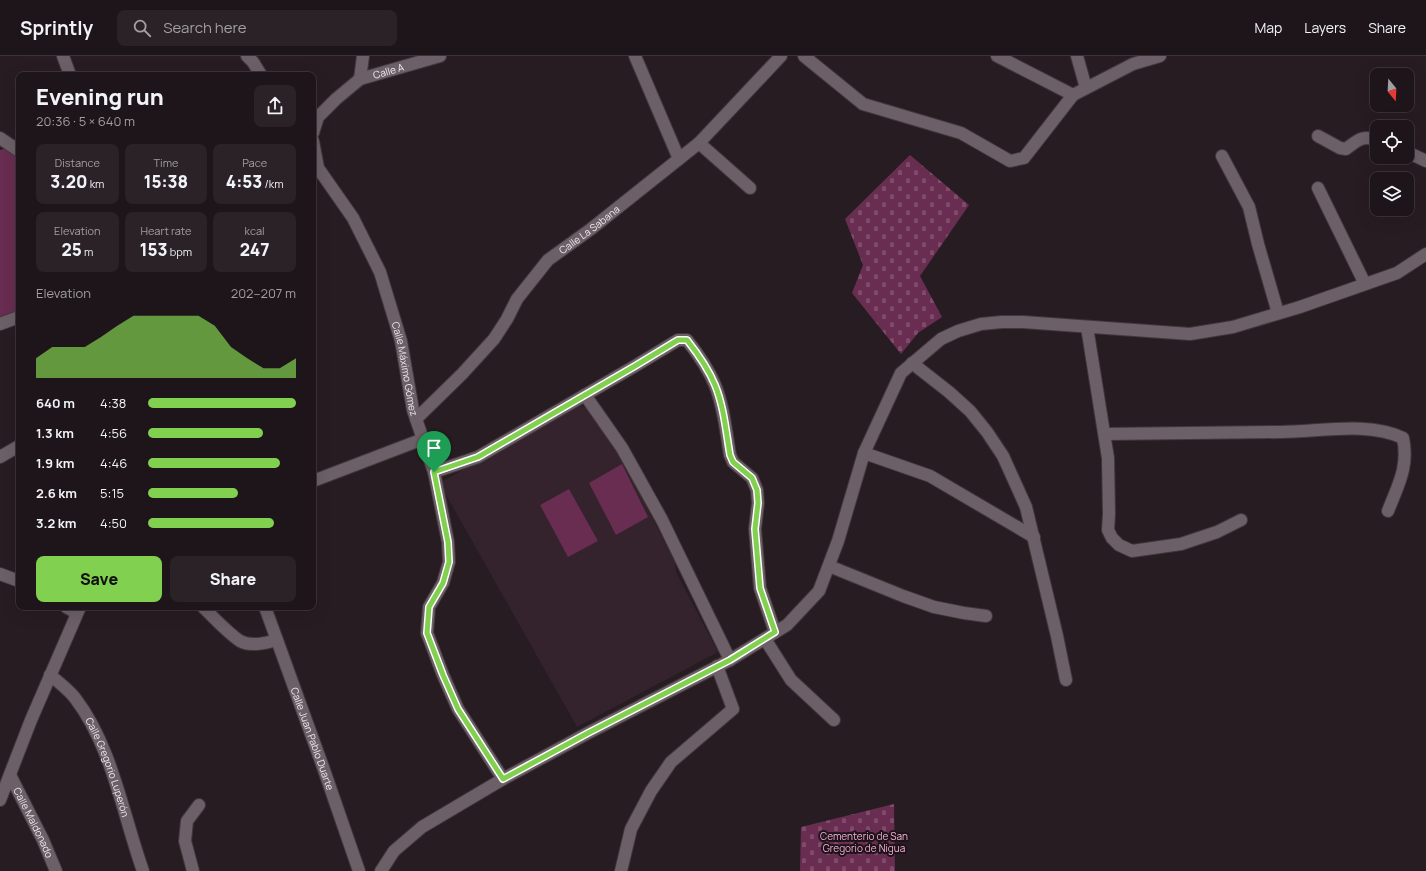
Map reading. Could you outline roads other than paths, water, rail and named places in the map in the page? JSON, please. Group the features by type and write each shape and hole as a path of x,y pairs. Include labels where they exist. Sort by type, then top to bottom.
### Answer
{"street":[{"path":"63,56 69,72"},
{"path":"247,56 259,72"},
{"path":"316,116 360,79 363,56"},
{"name":"Calle A","path":"360,79 440,56"},
{"path":"635,56 679,159"},
{"name":"Calle La Sabana","path":"416,419 462,374 494,339 507,319 517,299 548,260 591,229 699,143 781,56"},
{"path":"804,56 863,104 961,133 1010,161 1024,158 1073,95 1133,64 1160,56"},
{"path":"997,56 1073,95"},
{"path":"1077,56 1086,88"},
{"path":"1318,136 1340,148 1346,149 1360,139 1370,138"},
{"path":"0,138 16,149"},
{"path":"699,143 750,188"},
{"path":"1414,155 1426,161"},
{"path":"1222,156 1249,207 1278,313"},
{"name":"Calle Máximo Gómez","path":"316,170 353,218 380,272 401,341 413,410 434,472 448,542 449,562 443,583 429,607 427,633 458,709 503,779"},
{"path":"1318,188 1365,284"},
{"path":"381,871 394,851 422,827 503,779 588,733 730,660 787,626 819,591 829,566 864,453 901,373 940,339 958,331 981,324 1002,322 1023,322 1190,334 1233,327 1300,307 1397,272 1426,254"},
{"path":"0,324 16,319"},
{"path":"1087,327 1105,434 1109,472 1110,514 1108,530 1112,538 1119,545 1132,551 1181,544 1217,532 1241,520"},
{"path":"434,472 478,457 678,340 687,340 704,364 715,385 733,462 752,478 757,490 758,503 755,529 760,588 770,636 791,680 834,720"},
{"path":"912,363 949,392 970,411 987,432 1003,456 1023,499 1034,537 1066,680"},
{"path":"585,395 622,448 659,514 730,660"},
{"path":"1105,434 1282,432 1373,428 1395,434 1403,438 1406,450 1405,468 1388,512"},
{"path":"316,480 423,439"},
{"path":"0,456 16,448"},
{"path":"864,453 930,476 1034,537"},
{"path":"829,566 934,607 986,616"},
{"path":"0,574 16,580"},
{"path":"0,800 31,720 79,610"},
{"path":"206,610 241,641 255,644 277,640"},
{"name":"Calle Juan Pablo Duarte","path":"266,610 359,871"},
{"path":"621,871 631,829 651,791 671,762 733,709 717,666"},
{"name":"Calle Gregorio Luperón","path":"50,675 74,697 90,719 110,765 143,871"},
{"name":"Calle Maldonado","path":"10,774 43,840 56,871"},
{"path":"193,871 185,841 187,821 199,805"}],"park label":[{"name":"Cementerio de San Gregorio de Nigua","path":"864,842"}]}
